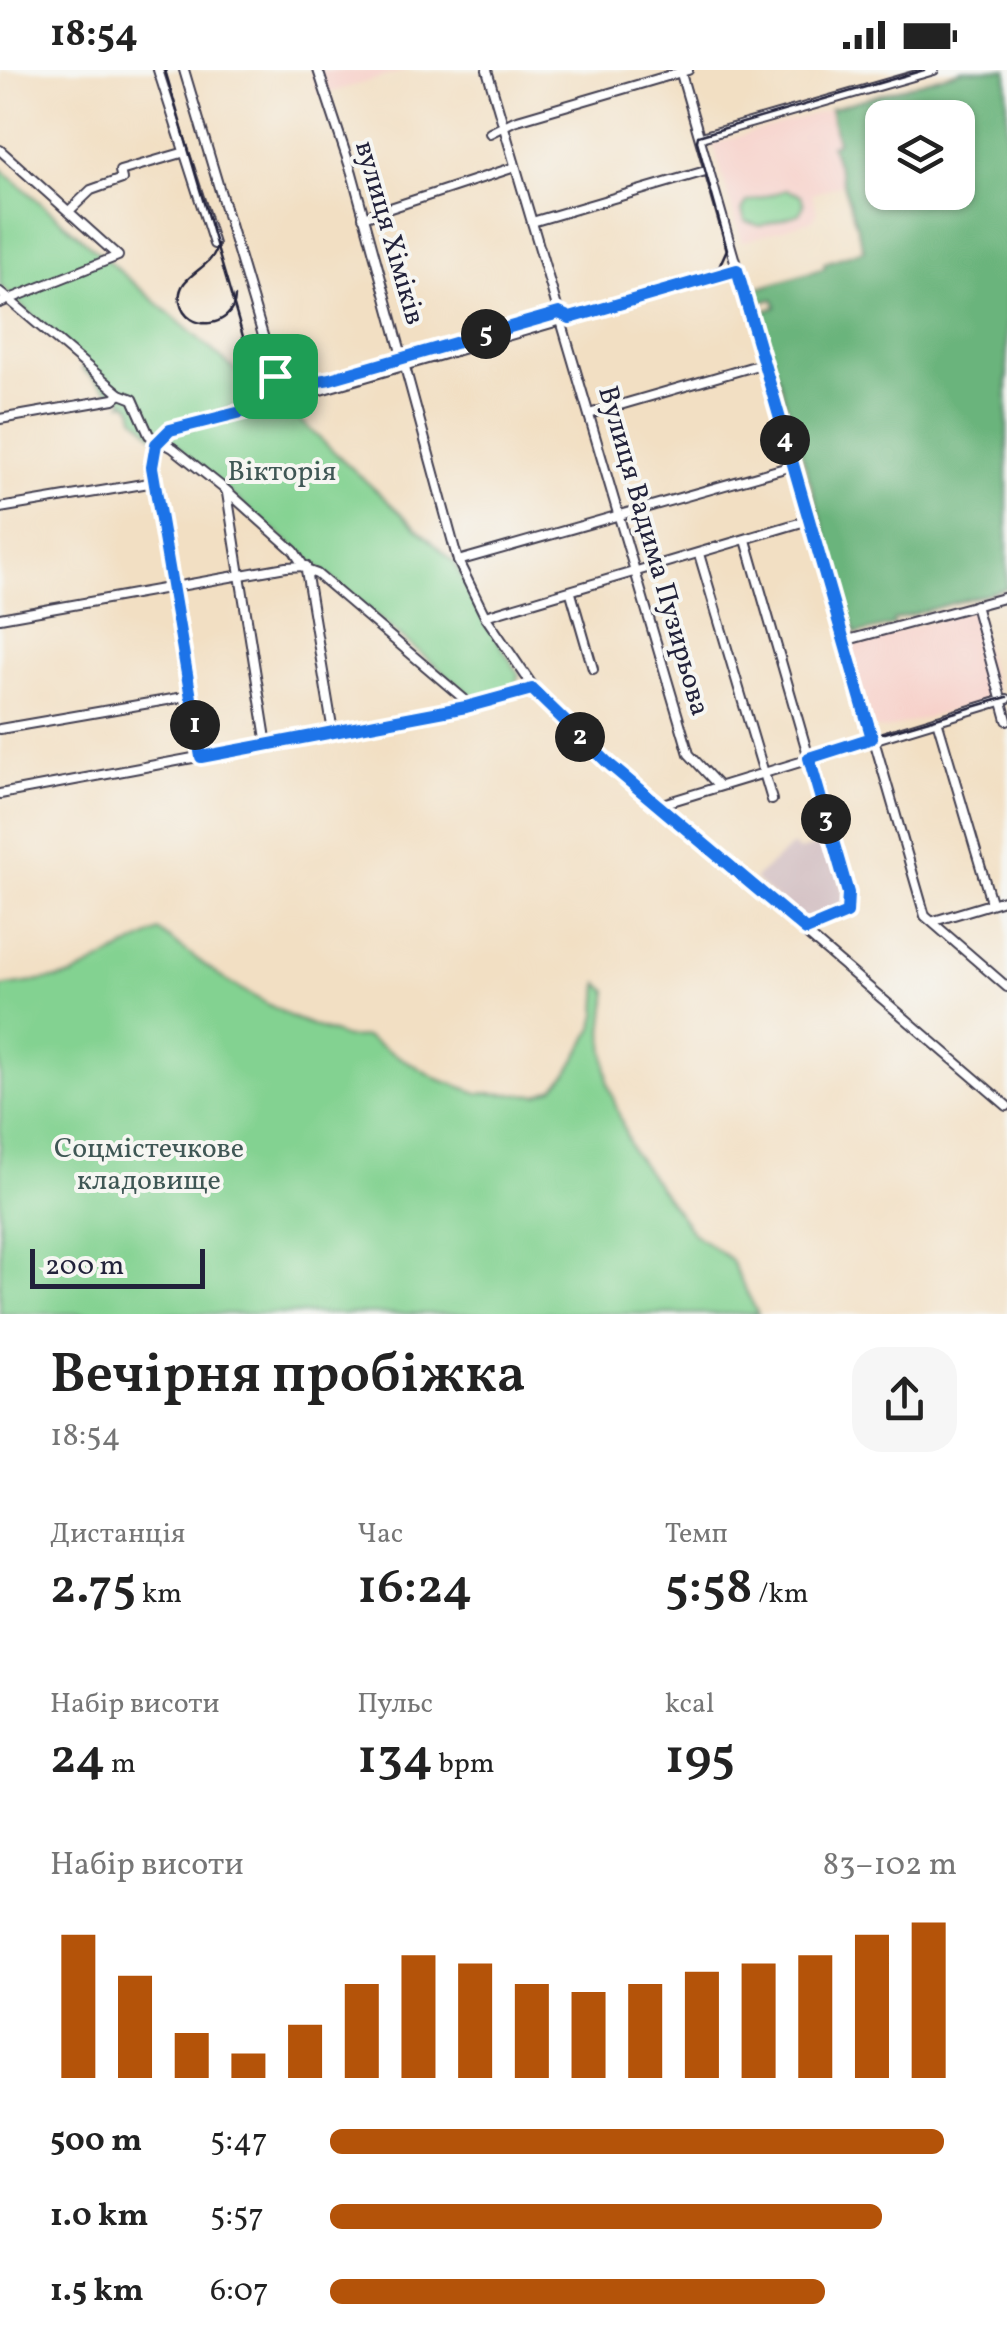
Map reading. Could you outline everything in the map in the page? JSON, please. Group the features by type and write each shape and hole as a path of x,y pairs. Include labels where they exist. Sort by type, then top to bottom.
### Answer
{"street":[{"path":"158,70 214,244"},
{"path":"184,70 275,376 286,393 305,394 402,362 737,270"},
{"name":"вулиця Хіміків","path":"318,70 458,561 485,616 532,689 576,734 1007,1106"},
{"name":"Вулиця Вадима Пузирьова","path":"487,70 689,754 718,785"},
{"path":"701,137 934,70"},
{"path":"490,132 683,71 792,466 926,916 1007,986"},
{"path":"0,150 118,256 4,301"},
{"path":"69,212 91,190 122,179 120,170 182,152"},
{"path":"363,217 515,166"},
{"path":"532,222 709,170"},
{"path":"0,292 4,301 120,394 133,399 148,435 173,448 227,492 294,551 306,568 464,699 466,707"},
{"path":"589,414 765,363"},
{"path":"201,757 152,456 157,443 170,430 273,404 275,376"},
{"path":"0,419 114,399 120,394"},
{"path":"458,561 792,466"},
{"path":"0,508 155,482"},
{"path":"227,492 267,746"},
{"path":"485,616 809,520"},
{"path":"746,540 849,908 842,916 806,930"},
{"path":"700,554 772,800"},
{"path":"0,618 306,568"},
{"path":"306,568 333,732"},
{"path":"572,593 594,669"},
{"path":"844,641 1007,597"},
{"path":"975,606 1007,720"},
{"path":"0,794 466,707 532,689"},
{"path":"0,729 190,696"},
{"path":"659,806 1004,700"},
{"path":"938,720 991,902"},
{"path":"934,921 1007,899"}],"shaded area":[{"path":"310,70 408,70 318,96"},
{"path":"830,109 837,143 831,146 842,184 812,194 817,212 813,220 742,242 713,144"},
{"path":"974,609 998,698 877,729 871,723 849,645"},
{"path":"830,840 848,908 802,921 754,879 793,845 799,851"}],"green space":[{"path":"963,70 1007,70 1007,588 856,634 759,313 776,307 774,299 760,302 752,290 825,268 824,263 864,250 831,145 837,143 830,109"},
{"name":"Вікторія","path":"0,168 264,395 154,436 135,417 127,402 122,403 124,400 116,393 110,397 109,391 82,369 84,366 101,379 0,286"},
{"path":"786,190 801,195 804,205 799,214 760,226 745,221 742,211 747,202"},
{"name":"Вікторія","path":"282,404 455,563 473,601 519,674 515,688 474,698 221,486 171,439 172,433"},
{"name":"Соцмістечкове кладовище","path":"159,931 228,982 293,1018 346,1038 365,1037 438,1079 478,1093 538,1095 554,1088 567,1074 592,1031 599,983 608,991 603,1031 608,1084 632,1151 693,1233 730,1259 758,1314 0,1314 0,987 72,976"}],"tram line":[{"path":"165,70 249,357 266,380 282,388 310,390 718,272 729,274 739,288 812,548 867,725 885,733 1007,697"},
{"path":"703,273 719,267 727,249 698,136 924,70"},
{"path":"217,244 210,260 183,284 180,302 191,319 209,323 227,315 235,297"}],"route":[{"path":"737,270 872,738 809,758 848,893 847,913 806,930 609,764 532,689 466,707 201,757 152,456 158,441 170,430 273,404 275,376 281,383 300,386 559,313 570,318 737,270"}]}
